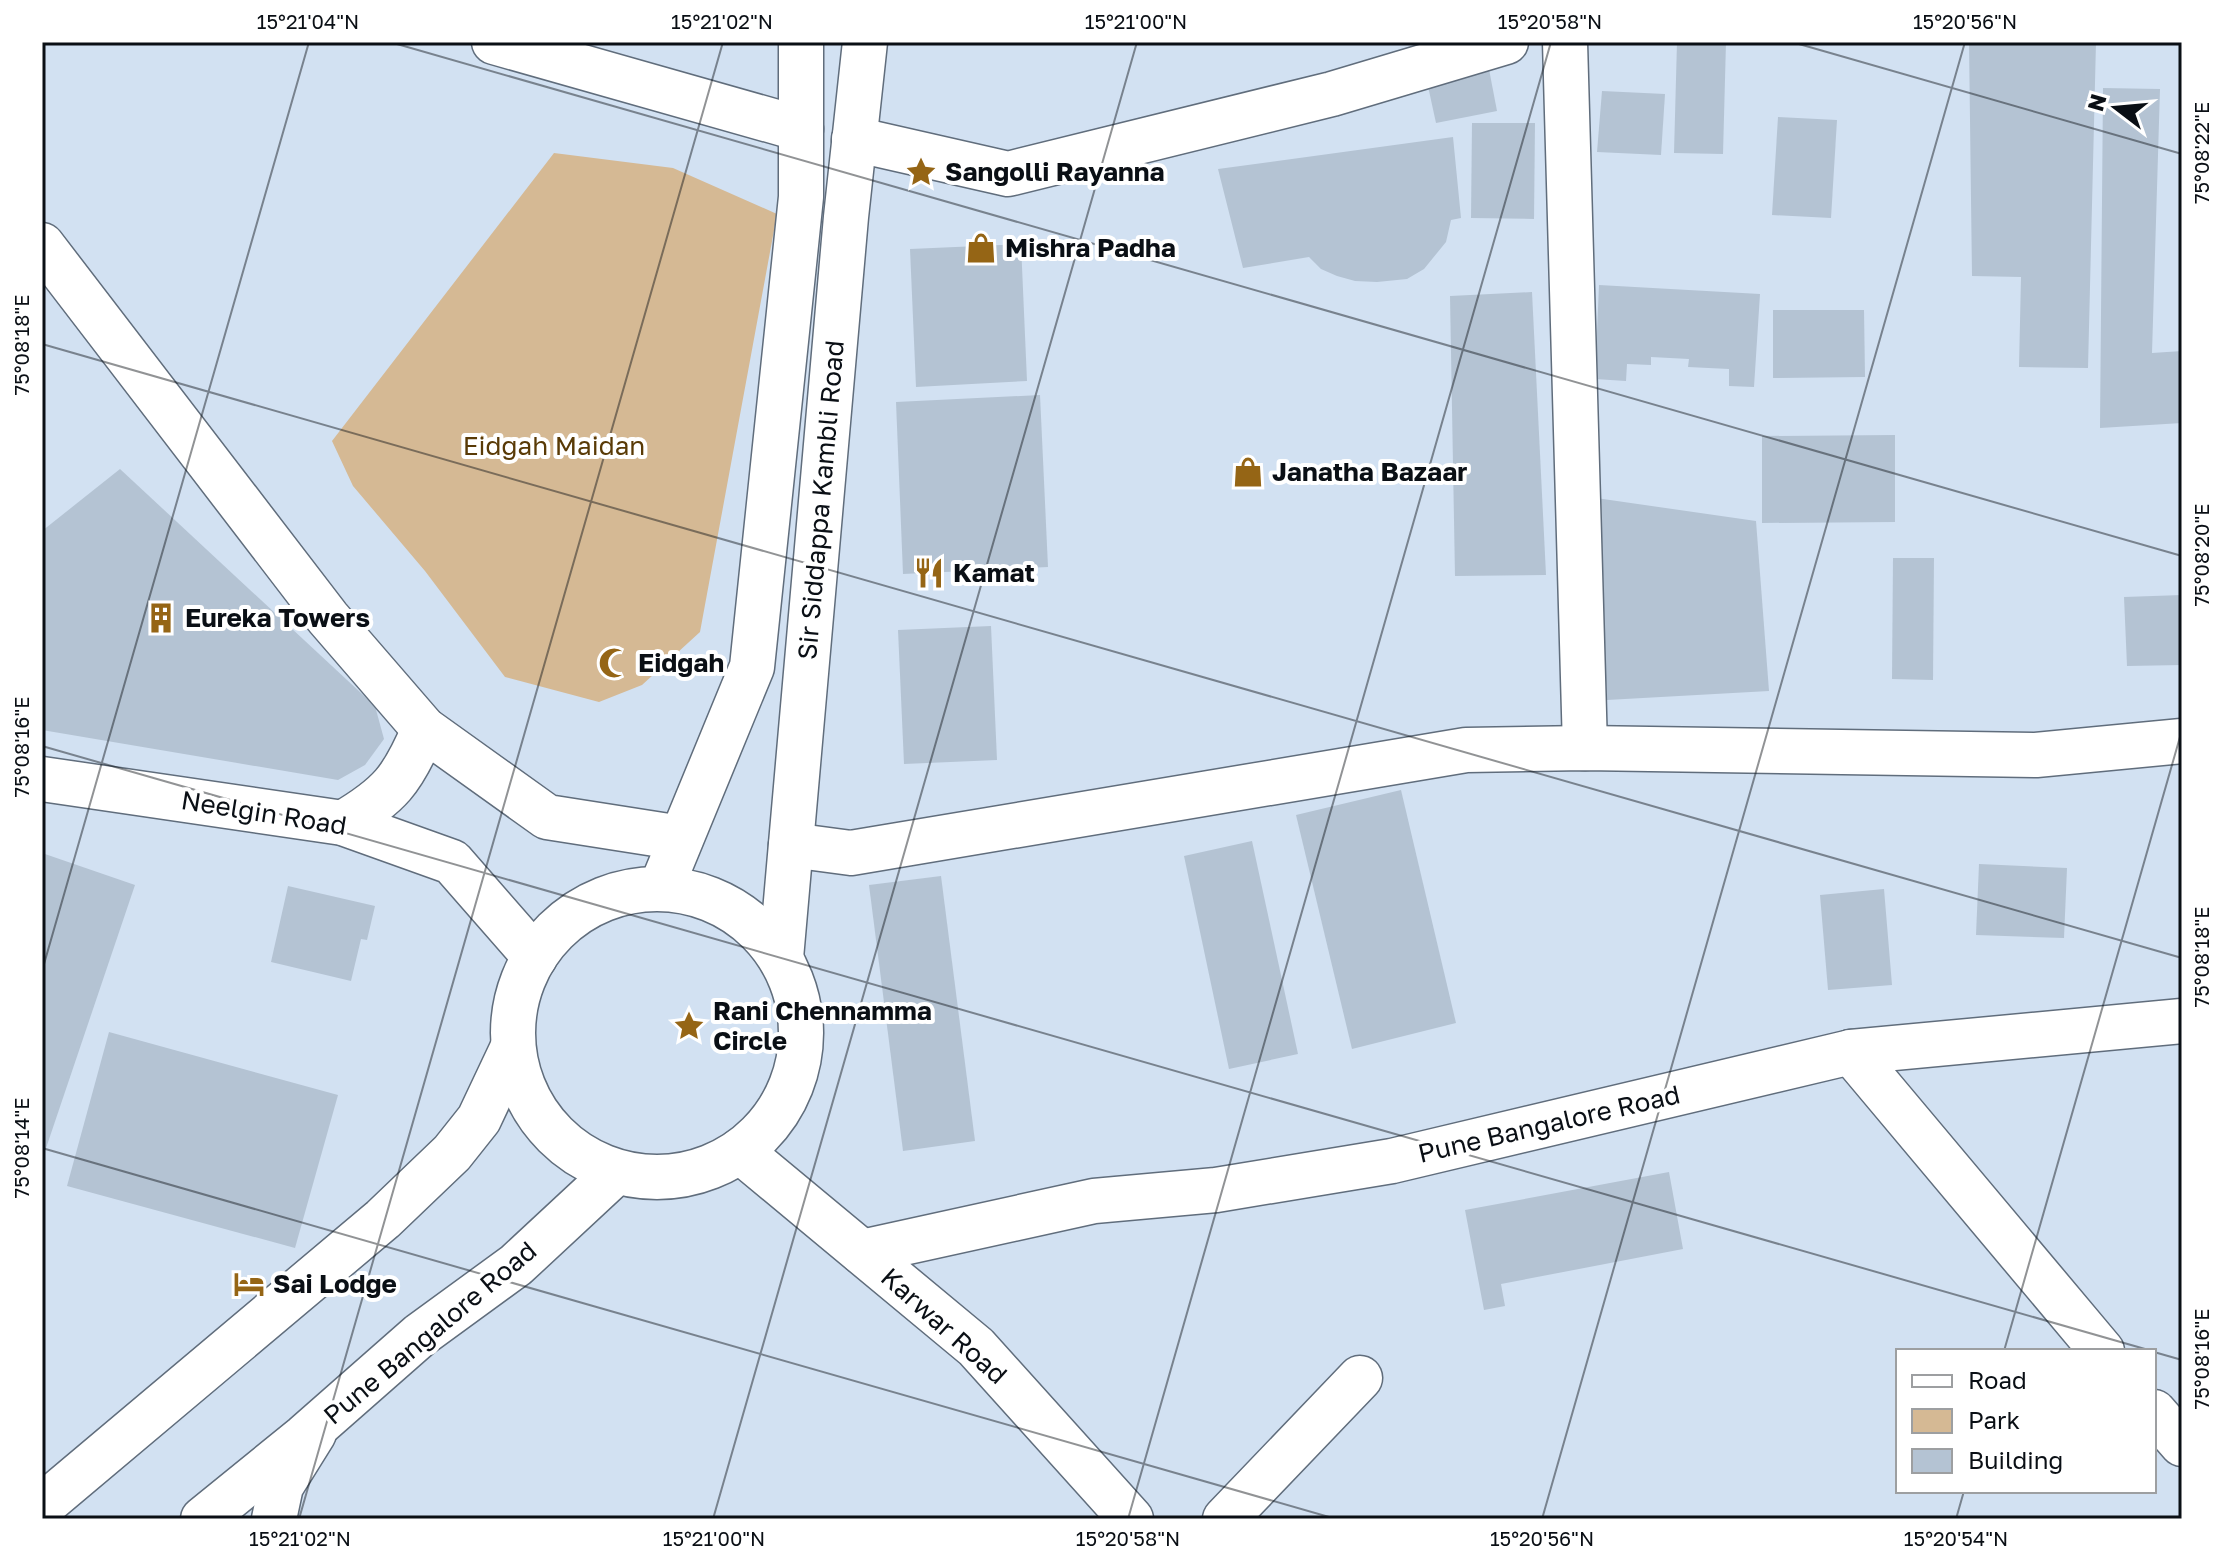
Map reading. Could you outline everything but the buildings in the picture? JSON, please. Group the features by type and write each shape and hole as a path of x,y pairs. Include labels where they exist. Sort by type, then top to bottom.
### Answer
{"main road":[{"path":"494,42 801,129"},
{"path":"661,888 752,667 801,197 801,42"},
{"name":"Sir Siddappa Kambli Road","path":"781,958 865,42"},
{"path":"854,139 1008,174 1332,94 1506,42"},
{"path":"1565,42 1585,748"},
{"path":"42,245 328,618 424,729 547,817 681,838"},
{"path":"343,823 378,802 395,783 414,754 424,729"},
{"path":"791,845 851,853 1466,750 1585,748 2036,755 2182,741"},
{"name":"Neelgin Road","path":"42,779 343,823 452,862 535,957"},
{"path":"661,888 708,897 750,921 781,958 799,1003 799,1058 792,1085 780,1110 756,1139 740,1151 725,1161 690,1175 652,1178 615,1173 576,1154 545,1126 523,1088 513,1047 514,1010 525,975 535,957 544,943 571,917 614,894 661,888"},
{"name":"Pune Bangalore Road","path":"862,1252 1094,1201 1216,1190 1392,1161 1851,1052 2182,1021"},
{"path":"42,1506 383,1219 452,1153 479,1119 513,1047"},
{"path":"1851,1052 2100,1349"},
{"name":"Karwar Road","path":"740,1151 976,1347 1131,1519"},
{"name":"Pune Bangalore Road","path":"203,1519 319,1424 420,1335 516,1265 615,1173"},
{"path":"1225,1519 1360,1378"},
{"path":"2156,1414 2182,1444"},
{"path":"274,1519 281,1486 319,1424"}],"green space":[{"name":"Eidgah Maidan","path":"554,153 673,168 777,214 700,632 642,685 599,702 505,677 425,571 353,486 332,441"}],"place":[{"name":"Sangolli Rayanna","path":"921,172"},
{"name":"Mishra Padha","path":"981,248"},
{"name":"Janatha Bazaar","path":"1248,472"},
{"name":"Kamat","path":"929,573"},
{"name":"Eureka Towers","path":"161,618"},
{"name":"Eidgah","path":"614,663"},
{"name":"Rani Chennamma Circle","path":"689,1026"},
{"name":"Sai Lodge","path":"249,1284"}]}
